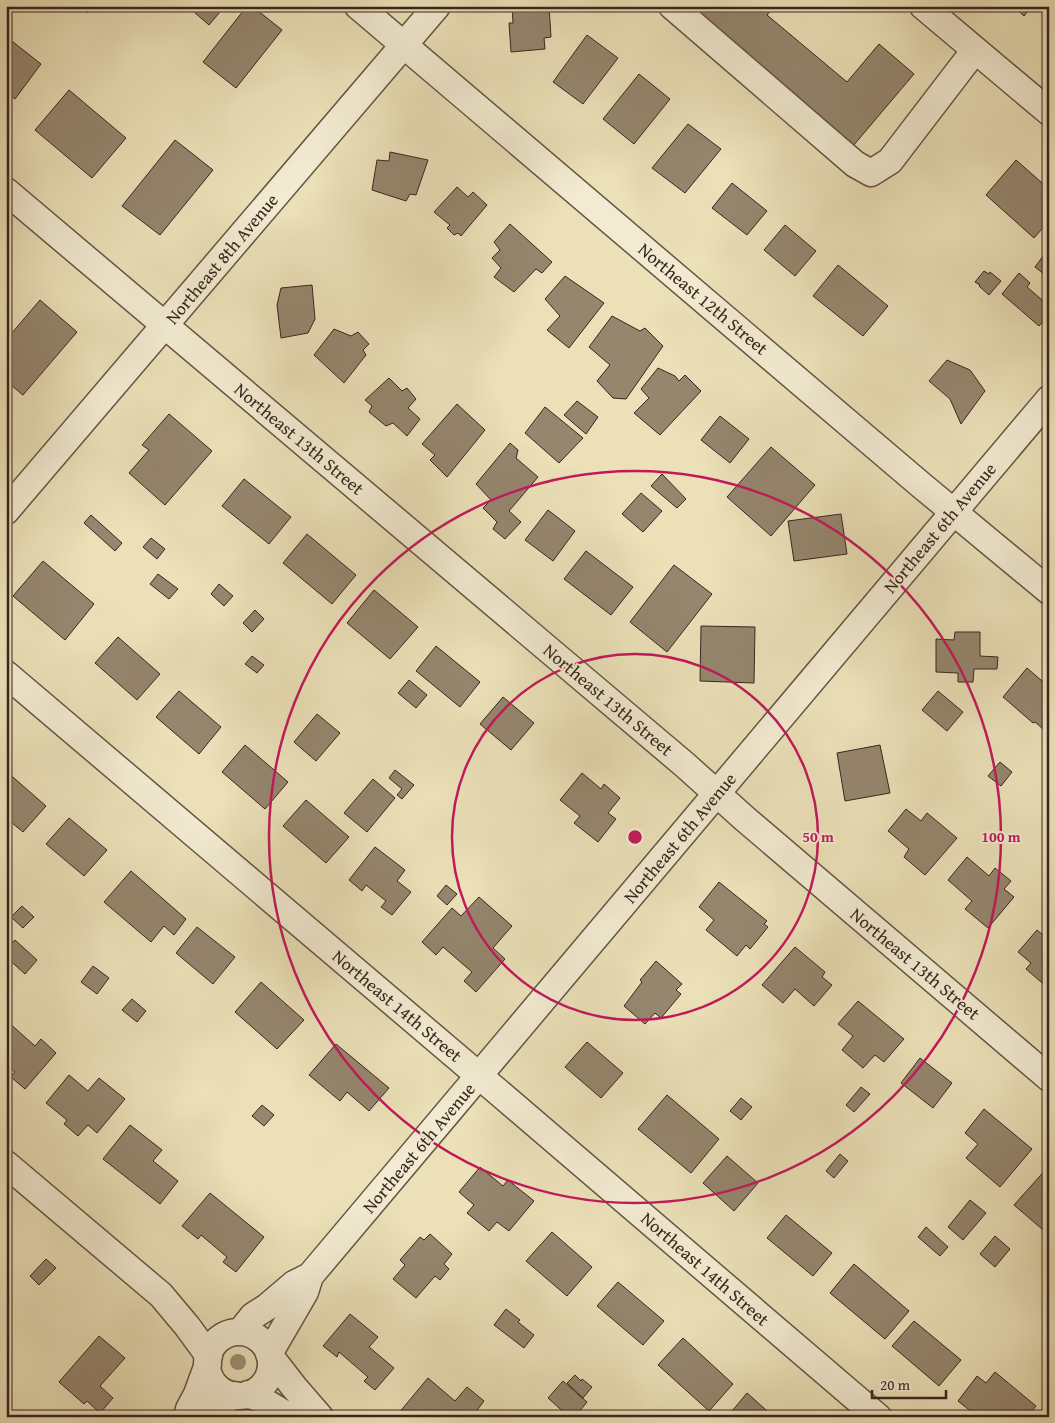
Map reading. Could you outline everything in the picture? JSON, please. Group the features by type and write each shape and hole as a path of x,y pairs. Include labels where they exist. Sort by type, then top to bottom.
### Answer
{"street":[{"name":"Northeast 12th Street","path":"358,6 914,479 1049,591"},
{"name":"Northeast 8th Avenue","path":"6,511 437,6"},
{"path":"672,6 854,164 871,173 890,161 975,50"},
{"path":"923,6 1049,112"},
{"name":"Northeast 13th Street","path":"6,191 655,740 1049,1078"},
{"name":"Northeast 6th Avenue","path":"270,1355 305,1292 310,1276 1049,399"},
{"name":"Northeast 14th Street","path":"6,674 878,1417"},
{"path":"6,1164 161,1295 187,1326 208,1360 208,1370 212,1380 219,1388 228,1393 270,1404 290,1417"},
{"name":"Northeast 6th Avenue","path":"239,1332 253,1316 267,1307 294,1284 310,1276"},
{"path":"161,1295 184,1306 200,1318 215,1325 252,1334 260,1339 294,1387 320,1417"},
{"path":"187,1417 210,1350 224,1336 239,1332"},
{"path":"201,1417 213,1408 257,1390 265,1383 271,1365 270,1355"}],"building":[{"path":"80,6 93,6 87,13"},
{"path":"187,6 225,6 209,25"},
{"path":"247,6 252,6 282,30 236,88 203,62"},
{"path":"512,6 549,6 551,37 544,38 545,49 511,52 509,23 513,23"},
{"path":"688,6 775,6 767,15 847,82 879,44 914,74 853,146"},
{"path":"1013,6 1032,6 1024,16"},
{"path":"587,35 618,58 583,104 553,82"},
{"path":"8,38 41,64 15,99 6,92 6,40"},
{"path":"639,74 670,99 634,144 603,119"},
{"path":"69,90 126,138 92,178 35,130"},
{"path":"688,124 721,149 685,193 652,168"},
{"path":"175,140 213,170 160,235 122,206"},
{"path":"390,152 428,160 416,195 410,194 406,201 372,190 377,160 389,161"},
{"path":"1016,160 1049,189 1049,221 1034,238 986,195"},
{"path":"732,183 767,211 747,235 712,208"},
{"path":"457,187 468,197 473,192 487,205 461,236 458,233 454,235 447,228 450,225 434,212"},
{"path":"510,224 552,262 542,273 536,269 514,292 494,277 501,268 492,258 500,250 494,242"},
{"path":"785,225 816,251 795,276 764,250"},
{"path":"1049,248 1049,278 1035,267"},
{"path":"838,265 888,306 863,336 813,296"},
{"path":"984,271 989,274 990,272 1001,281 989,295 975,282"},
{"path":"1019,273 1030,283 1027,287 1049,306 1049,314 1039,326 1002,294"},
{"path":"565,276 604,303 569,348 547,330 560,316 545,299"},
{"path":"312,285 315,319 308,333 281,338 277,305 281,288"},
{"path":"40,300 77,332 23,395 6,381 6,354 9,350 6,347 6,340"},
{"path":"612,316 640,331 645,328 663,346 626,399 613,398 597,381 610,365 589,347"},
{"path":"334,329 351,336 358,332 369,344 363,350 366,355 344,383 314,355"},
{"path":"947,360 970,370 985,391 961,424 950,399 929,381"},
{"path":"658,368 675,376 679,381 685,375 701,391 660,435 634,413 649,398 641,389"},
{"path":"389,378 402,391 407,388 416,399 408,408 420,419 407,436 393,423 386,426 369,412 372,406 365,400"},
{"path":"577,401 598,417 586,434 564,415"},
{"path":"457,404 485,430 447,477 430,460 435,455 422,444"},
{"path":"545,407 583,438 559,463 525,433"},
{"path":"169,414 212,451 165,505 129,473 149,450 142,445"},
{"path":"720,416 749,439 730,463 701,440"},
{"path":"510,443 518,450 516,458 538,477 509,511 521,522 505,539 493,529 497,522 483,508 491,500 476,484"},
{"path":"771,447 815,485 771,536 727,497"},
{"path":"662,474 686,499 677,508 651,486"},
{"path":"244,479 291,517 269,544 222,506"},
{"path":"641,493 662,511 643,532 622,514"},
{"path":"548,510 575,531 553,561 525,540"},
{"path":"841,514 847,554 794,561 788,521"},
{"path":"91,515 122,543 115,551 84,523"},
{"path":"307,534 356,575 332,604 283,563"},
{"path":"151,538 165,549 157,559 143,547"},
{"path":"586,551 633,587 611,615 564,579"},
{"path":"43,561 94,604 65,640 13,596"},
{"path":"674,565 712,594 667,652 630,622"},
{"path":"158,574 178,589 169,599 150,584"},
{"path":"219,584 233,596 224,606 211,594"},
{"path":"374,590 418,627 390,659 347,623"},
{"path":"255,610 264,619 252,632 243,623"},
{"path":"701,626 755,627 754,683 700,681"},
{"path":"955,632 980,632 980,656 998,657 997,669 974,669 973,682 958,682 958,673 936,672 936,639 954,640"},
{"path":"118,637 160,674 137,700 95,663"},
{"path":"436,646 480,682 460,707 416,671"},
{"path":"252,656 264,665 257,673 245,664"},
{"path":"1027,668 1049,687 1049,706 1047,708 1049,710 1049,734 1003,697"},
{"path":"409,680 427,695 416,708 398,693"},
{"path":"179,691 221,727 199,754 156,717"},
{"path":"938,691 963,712 947,731 922,710"},
{"path":"503,697 534,723 511,750 480,724"},
{"path":"317,714 340,733 316,761 294,742"},
{"path":"245,745 288,782 265,809 222,772"},
{"path":"880,745 890,793 845,801 837,753"},
{"path":"1000,762 1012,772 1001,786 988,776"},
{"path":"395,770 414,785 402,799 397,795 402,789 389,778"},
{"path":"6,771 46,806 23,832 6,818"},
{"path":"582,773 601,789 604,784 620,798 608,813 616,819 598,842 574,823 580,816 560,800"},
{"path":"373,779 395,798 367,832 344,813"},
{"path":"306,800 349,837 326,863 283,826"},
{"path":"906,809 921,821 927,813 957,838 925,875 904,857 909,849 888,831"},
{"path":"69,818 107,850 84,876 46,844"},
{"path":"375,847 405,870 397,881 411,892 392,915 381,907 386,901 366,885 362,891 349,880"},
{"path":"967,857 989,876 995,868 1011,881 1004,889 1014,897 988,928 965,909 972,901 948,880"},
{"path":"131,871 186,919 174,935 164,926 151,942 104,902"},
{"path":"719,882 767,921 764,924 768,927 750,949 746,945 737,956 706,930 714,920 699,907"},
{"path":"446,885 457,894 447,905 437,896"},
{"path":"479,897 512,926 493,948 505,959 476,992 464,981 472,972 443,947 436,955 422,942 452,908 461,916"},
{"path":"22,906 34,917 23,928 11,917"},
{"path":"197,927 235,957 213,984 176,953"},
{"path":"1037,930 1049,940 1048,988 1026,969 1031,963 1018,952"},
{"path":"15,940 37,960 25,974 6,957 6,950"},
{"path":"795,947 825,972 822,977 832,985 814,1006 795,989 783,1003 762,985"},
{"path":"656,961 682,984 676,990 681,994 661,1018 655,1013 645,1024 624,1006 642,982 640,980"},
{"path":"93,966 109,978 97,994 81,982"},
{"path":"261,982 304,1020 277,1049 235,1012"},
{"path":"132,999 146,1011 137,1022 122,1010"},
{"path":"858,1001 904,1039 884,1062 875,1055 863,1068 842,1050 853,1036 838,1024"},
{"path":"8,1022 35,1046 41,1039 56,1053 25,1089 11,1077 15,1072 6,1064 6,1024"},
{"path":"587,1042 623,1073 601,1098 565,1067"},
{"path":"336,1044 389,1088 369,1111 347,1092 340,1101 309,1075"},
{"path":"920,1058 952,1083 933,1108 901,1083"},
{"path":"69,1075 88,1091 99,1078 125,1099 97,1133 88,1125 78,1136 64,1124 67,1120 46,1103"},
{"path":"861,1087 870,1094 854,1112 846,1105"},
{"path":"667,1095 719,1139 691,1173 638,1129"},
{"path":"741,1098 752,1107 741,1120 730,1111"},
{"path":"262,1105 274,1115 264,1126 252,1116"},
{"path":"984,1109 1032,1149 1000,1187 966,1158 978,1144 965,1133"},
{"path":"130,1125 162,1150 153,1161 178,1181 160,1204 103,1159"},
{"path":"840,1154 848,1161 834,1178 826,1171"},
{"path":"727,1156 758,1183 734,1211 703,1183"},
{"path":"480,1167 503,1186 508,1180 534,1201 509,1231 497,1222 489,1231 467,1213 474,1205 459,1192"},
{"path":"1049,1168 1049,1235 1014,1205"},
{"path":"210,1193 264,1237 236,1272 223,1262 227,1257 201,1235 198,1239 182,1226"},
{"path":"970,1200 986,1213 963,1240 948,1227"},
{"path":"786,1215 832,1253 813,1276 767,1238"},
{"path":"926,1227 948,1247 940,1256 918,1237"},
{"path":"552,1232 592,1267 567,1296 526,1261"},
{"path":"430,1234 452,1254 444,1264 449,1269 440,1280 435,1276 416,1298 393,1279 405,1265 400,1260 420,1237 424,1240"},
{"path":"995,1236 1010,1249 995,1267 980,1254"},
{"path":"46,1259 56,1268 39,1285 30,1276"},
{"path":"854,1264 909,1311 885,1339 830,1293"},
{"path":"618,1282 664,1321 643,1345 597,1306"},
{"path":"506,1309 534,1335 524,1348 494,1325"},
{"path":"350,1314 378,1337 369,1347 394,1368 375,1390 364,1381 368,1377 339,1352 337,1357 323,1346"},
{"path":"914,1321 961,1360 939,1386 892,1346"},
{"path":"99,1336 125,1358 100,1386 113,1398 100,1413 87,1401 84,1404 59,1382"},
{"path":"683,1338 733,1384 709,1411 658,1365"},
{"path":"995,1372 1036,1406 1027,1417 978,1417 958,1401 977,1376 986,1383"},
{"path":"575,1375 592,1387 583,1398 567,1383"},
{"path":"428,1378 455,1401 467,1387 484,1401 472,1417 401,1417 398,1414"},
{"path":"563,1381 587,1402 575,1417 569,1417 548,1398"},
{"path":"747,1393 774,1417 727,1417"}]}
